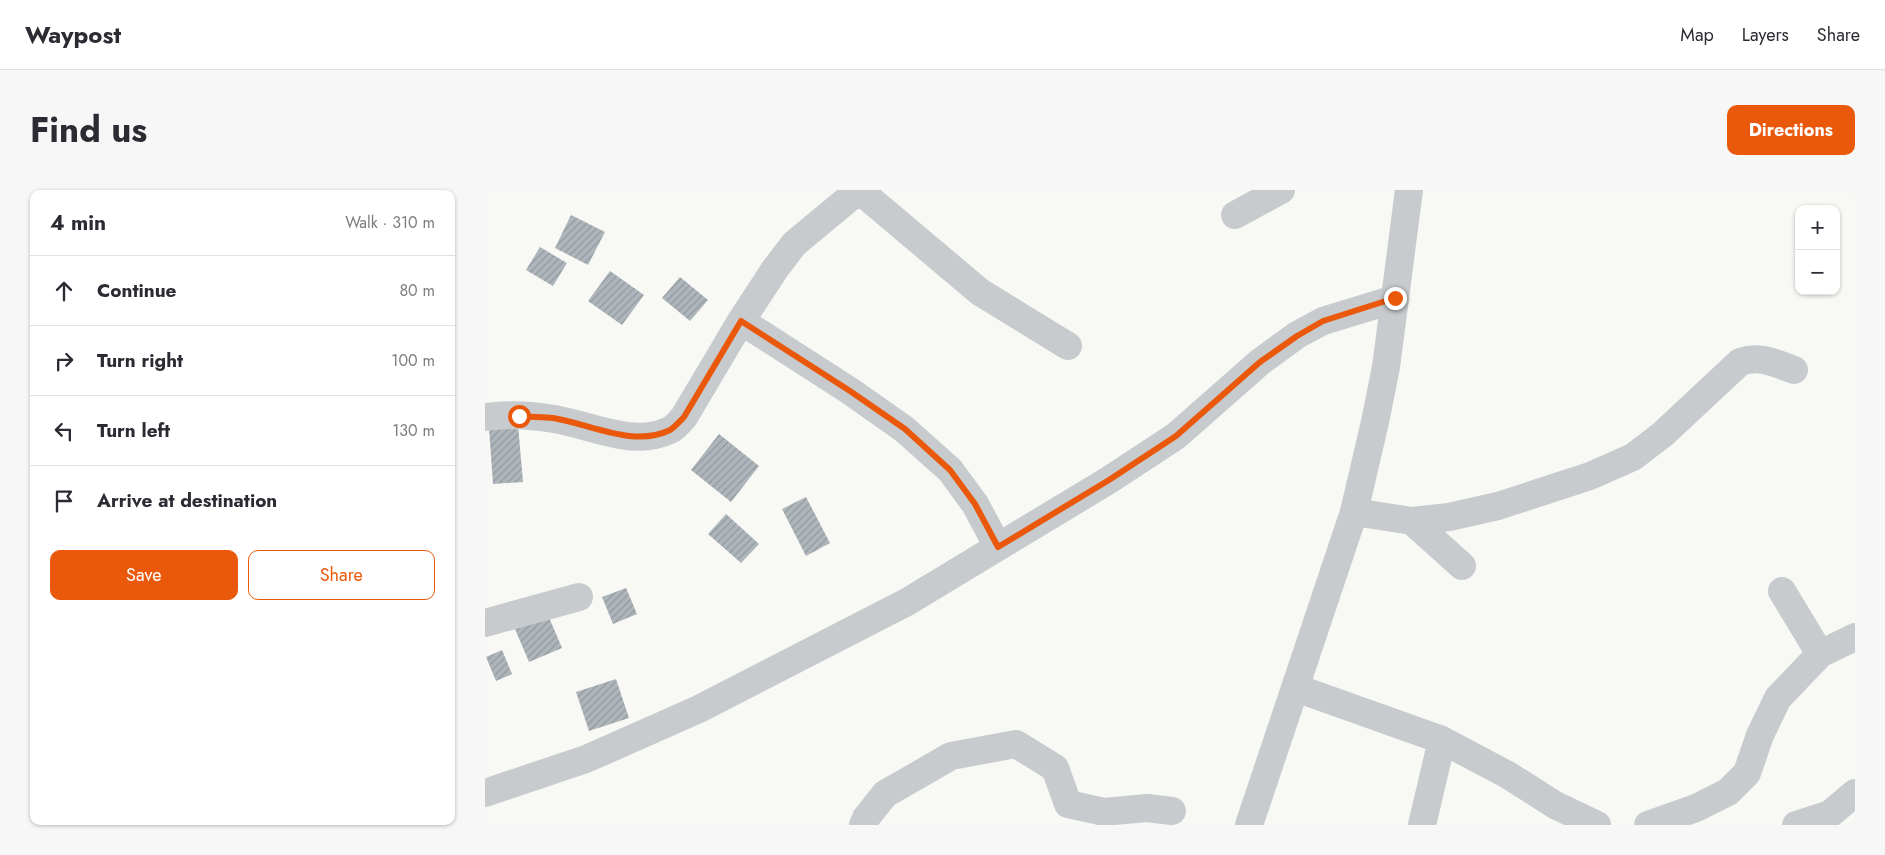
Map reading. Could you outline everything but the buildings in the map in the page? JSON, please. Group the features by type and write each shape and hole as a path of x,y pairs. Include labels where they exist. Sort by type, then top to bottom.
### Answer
{"street":[{"path":"485,417 501,415 553,418 616,434 638,437 656,435 672,429 684,417 741,321 775,269 795,244 859,190 980,292 1068,346"},
{"path":"1235,215 1281,190"},
{"path":"1249,825 1354,512 1386,366 1409,190"},
{"path":"485,793 586,759 699,709 907,602 1109,480 1176,436 1260,362 1297,336 1323,321 1395,298"},
{"path":"741,321 905,429 950,470 975,504 998,547"},
{"path":"1354,512 1412,520 1449,516 1498,506 1590,476 1633,457 1663,434 1740,362 1751,358 1761,359 1794,370"},
{"path":"1412,520 1462,566"},
{"path":"1782,591 1821,654"},
{"path":"485,623 579,597"},
{"path":"1648,825 1696,808 1728,792 1747,773 1760,735 1778,698 1821,654 1855,637"},
{"path":"1295,688 1442,740 1508,775 1554,815 1597,825"},
{"path":"1422,825 1442,740"},
{"path":"863,825 865,818 885,794 951,756 1016,744 1055,768 1069,815 1147,808 1172,812"},
{"path":"1797,825 1843,816 1855,793"}],"route":[{"path":"519,416 553,418 616,434 638,437 656,435 672,429 684,417 741,321 905,429 950,470 975,504 998,547 1109,480 1176,436 1260,362 1297,336 1323,321 1395,298"}]}
